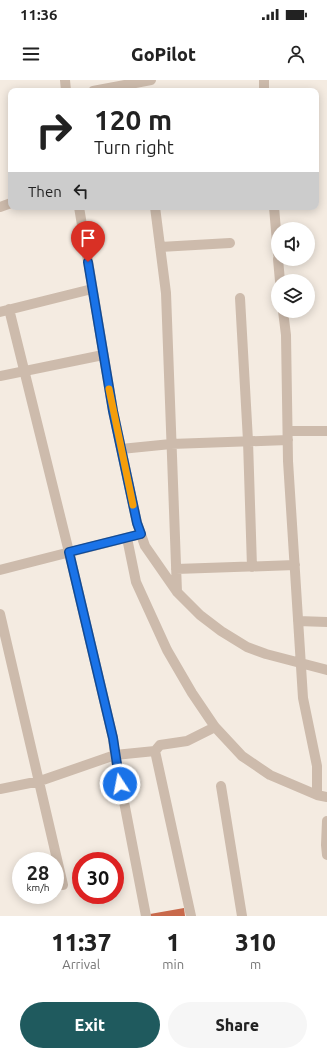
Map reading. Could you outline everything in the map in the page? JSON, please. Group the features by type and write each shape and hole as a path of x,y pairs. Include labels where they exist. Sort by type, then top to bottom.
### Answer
{"street":[{"path":"113,88 139,84 151,80"},
{"path":"79,210 113,411 137,523 150,556 177,592 200,615 221,631 247,647 266,654 327,670"},
{"path":"155,210 166,293 177,592"},
{"path":"274,210 275,222"},
{"path":"160,247 230,243"},
{"path":"92,289 4,311 24,371 113,738 146,916"},
{"path":"240,298 248,441 252,567"},
{"path":"284,318 286,335 288,435 303,698 322,796"},
{"path":"0,376 103,355"},
{"path":"121,449 172,444 248,441 327,431"},
{"path":"0,570 141,534"},
{"path":"127,538 136,582 167,650 192,693 215,727 242,756 270,775 322,796"},
{"path":"176,569 295,565"},
{"path":"0,614 40,781 55,852"},
{"path":"298,621 327,622"},
{"path":"0,789 40,781 115,755 155,751 160,745 187,742 215,727"},
{"path":"155,751 191,916"},
{"path":"221,786 242,916"},
{"path":"327,821 327,855"}],"building":[{"path":"184,908 185,916 151,916 150,914"}],"slow traffic":[{"path":"109,389 133,505"}],"route":[{"path":"88,262 113,411 137,523 141,534 69,552 113,738 120,784"}]}
